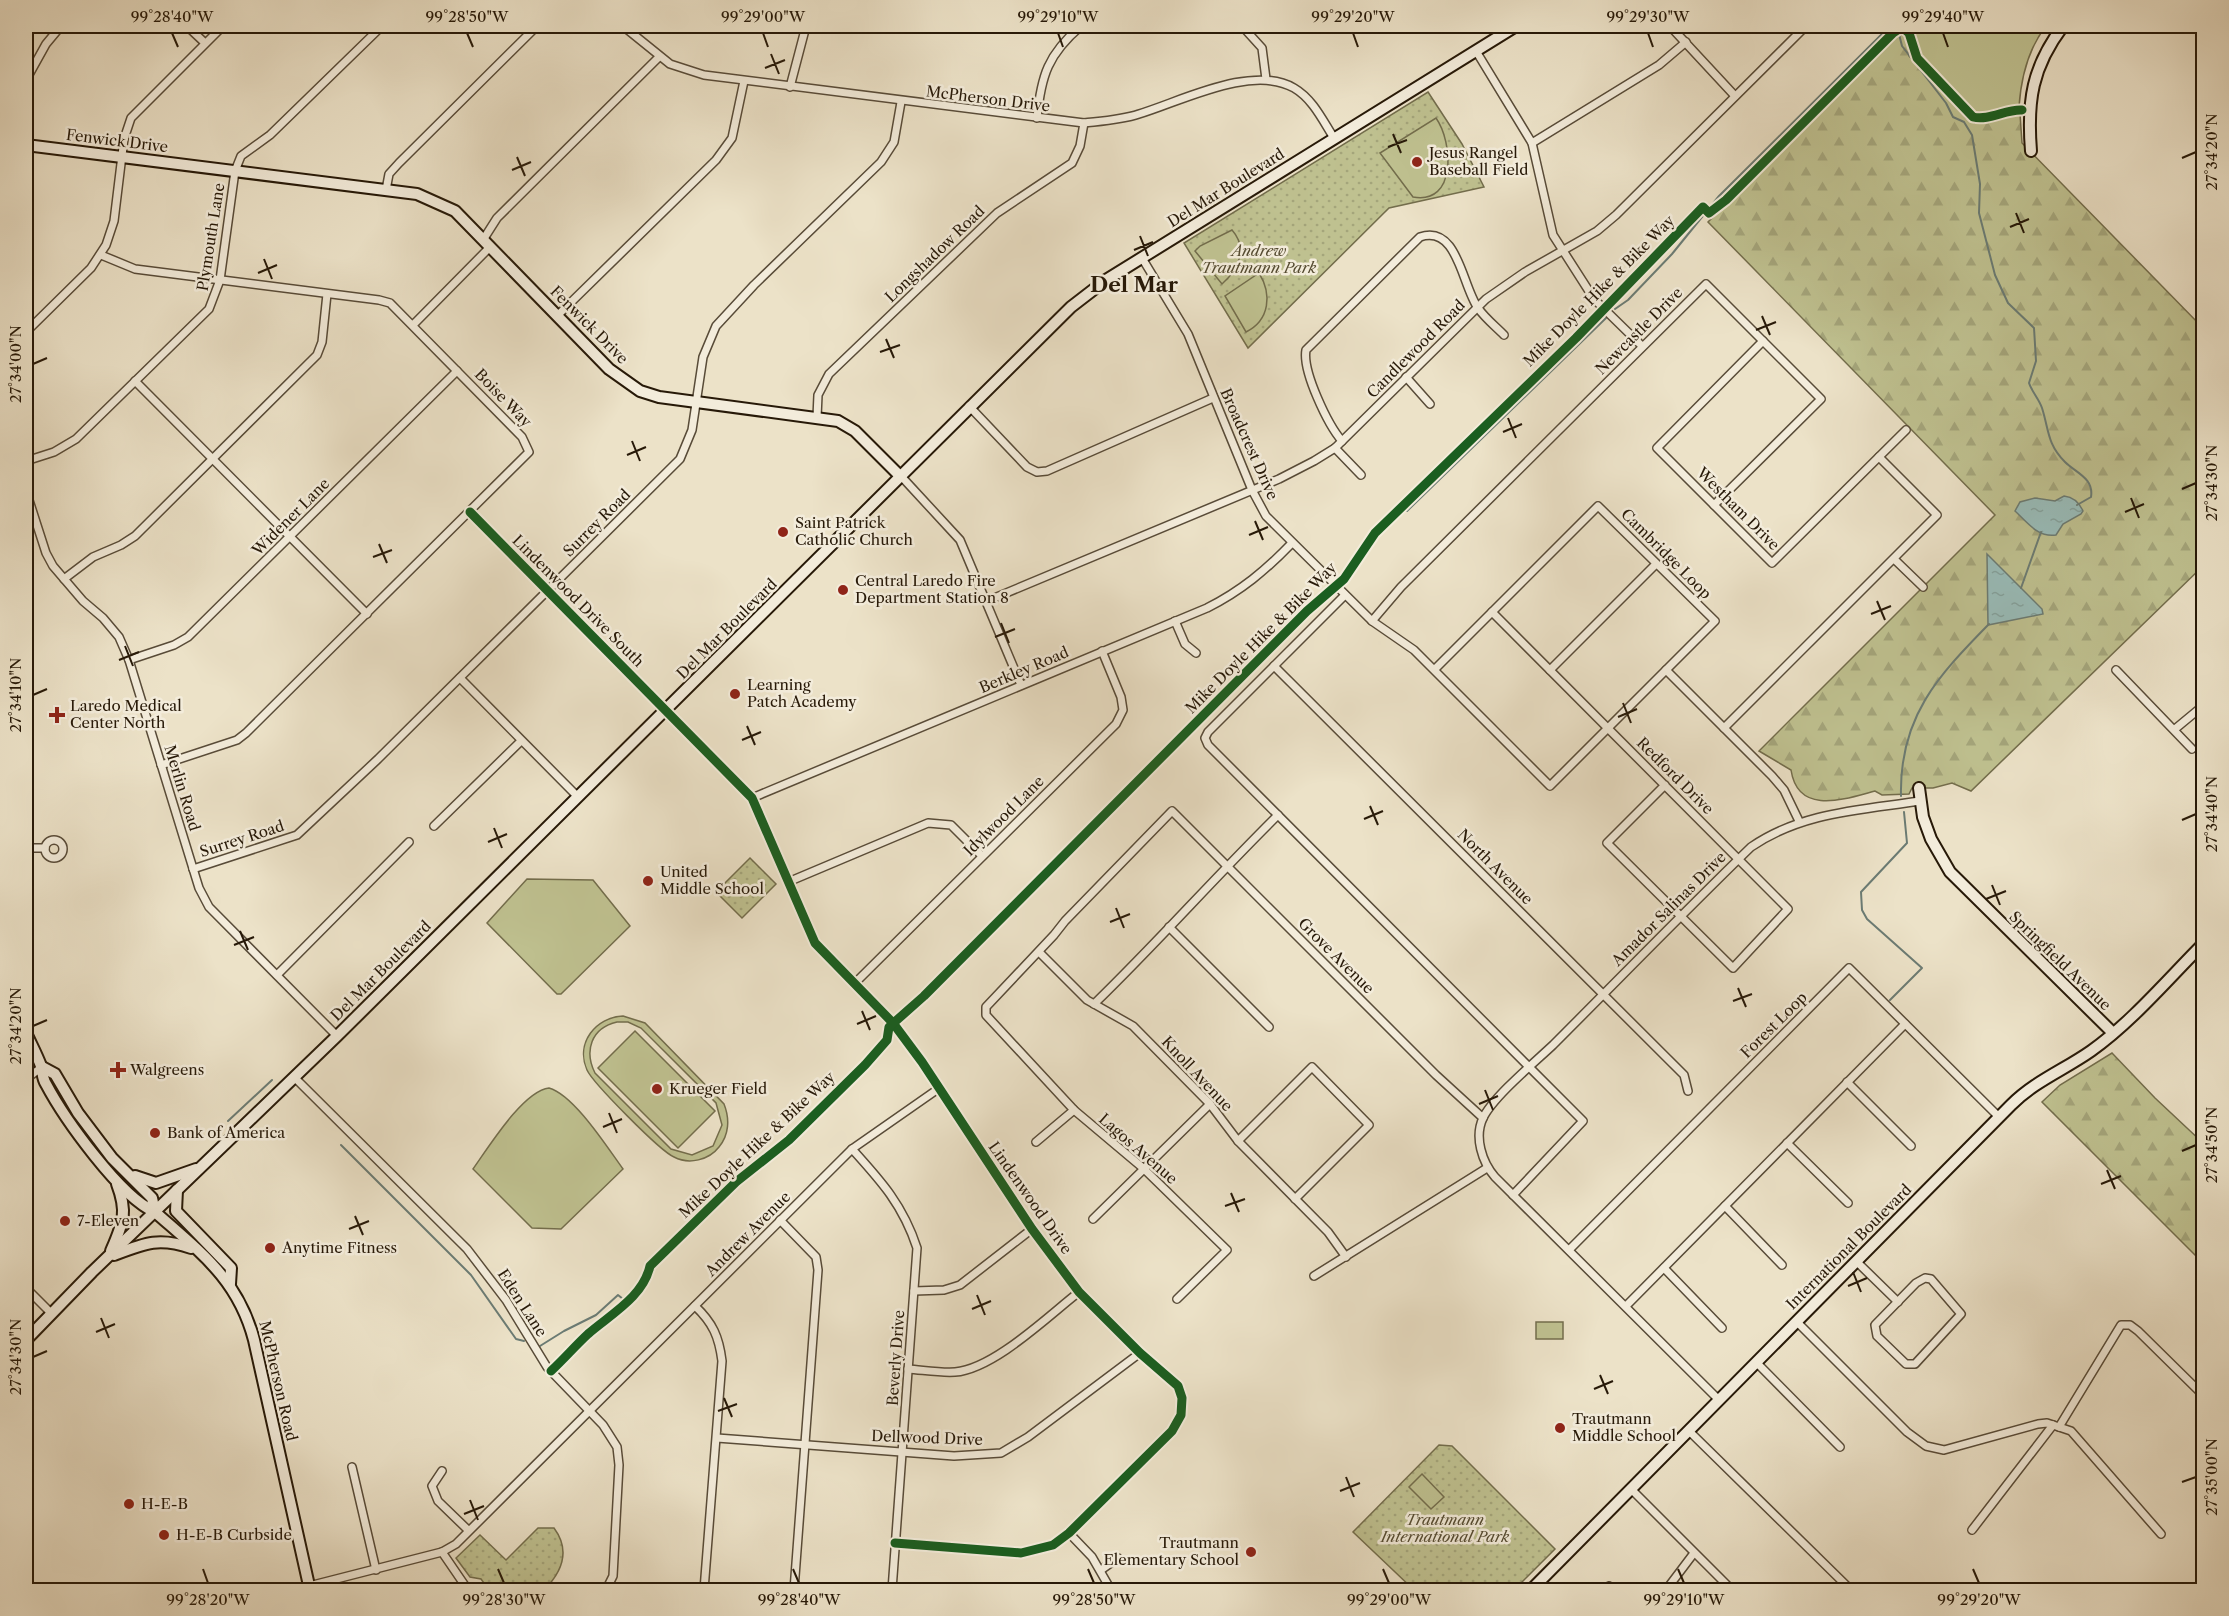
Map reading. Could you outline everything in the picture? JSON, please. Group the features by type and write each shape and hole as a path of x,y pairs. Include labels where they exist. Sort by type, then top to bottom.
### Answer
{"main road":[{"name":"Del Mar Boulevard","path":"26,1340 834,545 899,475 1071,307 1142,258 1516,26"},
{"path":"2031,151 2030,101 2044,53 2063,26"},
{"name":"Fenwick Drive","path":"26,144 417,194 445,205 487,243 609,369 626,382 659,397 838,421 855,431 899,475"},
{"name":"Springfield Avenue","path":"1919,788 1920,801 1931,839 1950,872 2113,1034"},
{"name":"International Boulevard","path":"1532,1590 2031,1086 2089,1052 2113,1034 2204,943"},
{"name":"McPherson Road","path":"26,1033 42,1067 44,1081 64,1115 114,1178 143,1207 155,1212 198,1251 230,1284 249,1322 309,1588"},
{"name":"McPherson Road","path":"42,1067 55,1074 78,1113 126,1172 152,1198 155,1212"},
{"path":"126,1172 156,1183 202,1166"},
{"path":"108,1257 124,1216 122,1198 114,1178"},
{"path":"177,1190 176,1211 231,1268 230,1284"},
{"path":"108,1257 152,1242 178,1244 198,1251"}],"street":[{"path":"26,80 46,44 61,26"},
{"path":"187,26 205,43"},
{"path":"26,332 101,255 114,220 122,157 131,118 223,26"},
{"name":"Plymouth Lane","path":"26,461 65,448 209,309 220,280 235,171 241,156 275,130 382,26"},
{"path":"386,190 389,174 399,163 537,26"},
{"name":"McPherson Drive","path":"623,26 659,57 686,70 744,81 1084,123 1136,115 1237,82 1266,79 1296,89 1315,109 1334,138"},
{"path":"790,87 806,26"},
{"path":"1037,118 1040,86 1049,61 1066,39 1081,26"},
{"path":"1242,26 1262,48 1266,79"},
{"path":"1670,26 1735,96"},
{"name":"Candlewood Road","path":"987,601 1298,471 1335,448 1477,307 1509,282 1562,252 1616,215 1806,26"},
{"path":"1532,143 1659,65 1686,42"},
{"path":"1476,51 1532,143 1549,227 1562,252 1594,299 1642,345"},
{"path":"414,325 487,243 497,218 659,57"},
{"path":"558,315 716,160 732,138 744,81"},
{"name":"Surrey Road","path":"193,868 297,835 460,678 680,459 692,430 703,357 716,326 754,285 881,162 894,142 902,102"},
{"name":"Longshadow Road","path":"817,417 818,394 829,374 997,213 1072,163 1080,146 1084,123"},
{"path":"1342,441 1333,430 1306,366 1306,350 1413,242 1426,235 1443,238 1449,243 1477,307 1504,335"},
{"name":"Boise Way","path":"101,255 135,269 390,303 522,437 529,452 246,733 237,740 161,765"},
{"name":"Broadcrest Drive","path":"1142,258 1188,334 1252,490 1266,516 1372,621 1399,637 1434,670 1550,786"},
{"name":"Newcastle Drive","path":"1372,621 1401,587 1642,345 1706,284 1821,399 1714,505"},
{"path":"64,579 93,557 122,545 135,536 317,355 322,342 327,294"},
{"name":"Westham Drive","path":"1763,341 1657,448 1773,563 1906,430"},
{"name":"Widener Lane","path":"129,660 174,645 188,637 457,371"},
{"path":"1406,377 1430,404"},
{"path":"135,381 367,614"},
{"path":"969,406 1028,467 1037,472 1047,471 1213,398"},
{"path":"1335,448 1360,475"},
{"path":"1724,728 1937,515 1879,457"},
{"name":"Fenwick Drive","path":"899,475 960,540 1021,685"},
{"name":"Merlin Road","path":"26,491 46,553 64,579 119,637 129,660 199,888 209,907 337,1036"},
{"name":"Cambridge Loop","path":"1434,670 1598,506 1715,621 1550,786"},
{"name":"Lindenwood Drive South","path":"470,513 546,592 666,710"},
{"name":"Berkley Road","path":"752,798 1175,621 1242,588 1292,543"},
{"path":"1894,559 1923,587"},
{"path":"1550,670 1656,564"},
{"path":"1345,596 1208,732 1205,738 1208,745 1583,1121 1513,1195"},
{"name":"Redford Drive","path":"1492,612 1788,909 1732,968 1681,917"},
{"path":"1175,621 1185,644 1196,653"},
{"path":"2204,630 2204,651"},
{"name":"Idylwood Lane","path":"855,983 1116,724 1124,710 1102,651"},
{"name":"North Avenue","path":"1274,666 1684,1075 1688,1091"},
{"path":"1666,670 1784,790 1799,821"},
{"path":"2116,670 2175,729 2192,750"},
{"path":"460,678 578,797"},
{"path":"2175,729 2204,705"},
{"name":"Lindenwood Drive","path":"666,710 752,798 815,944 893,1023 1032,1229 1079,1292 1140,1353 1178,1386 1182,1398 1181,1415 1172,1431 1069,1533 1053,1545 1021,1553 895,1543"},
{"path":"434,826 521,741"},
{"path":"1665,785 1606,843 1681,917"},
{"name":"Amador Salinas Drive","path":"1483,1118 1603,994 1739,859 1767,835 1799,821 1920,801"},
{"name":"Grove Avenue","path":"1039,952 1065,921 1172,811 1436,1075 1483,1118"},
{"path":"1094,1004 1278,814"},
{"path":"788,882 928,824 951,825 982,856"},
{"path":"276,975 409,842"},
{"path":"26,848 45,848"},
{"path":"1169,927 1269,1027"},
{"name":"Knoll Avenue","path":"1039,952 1094,1004 1133,1026 1210,1104 1238,1141 1328,1232 1346,1257"},
{"name":"Lagos Avenue","path":"1039,952 987,1007 986,1015 1074,1110 1143,1168 1227,1250 1177,1299"},
{"name":"Forest Loop","path":"1569,1250 1849,968 1999,1117"},
{"path":"1626,1306 1905,1024"},
{"path":"26,1079 42,1067"},
{"path":"1238,1141 1312,1067 1361,1116 1369,1125 1295,1199"},
{"name":"Eden Lane","path":"294,1077 467,1250 506,1300 547,1367 603,1425 617,1447 619,1465 613,1576 606,1590"},
{"path":"1847,1082 1911,1146"},
{"name":"Andrew Avenue","path":"442,1552 456,1544 852,1149 938,1089"},
{"path":"1093,1219 1210,1104"},
{"path":"1036,1142 1074,1110"},
{"path":"1483,1118 1480,1132 1481,1147 1487,1168 1719,1400"},
{"path":"1787,1143 1848,1203"},
{"name":"Beverly Drive","path":"852,1149 896,1200 908,1221 917,1248 892,1590"},
{"path":"1314,1276 1487,1168"},
{"path":"1725,1206 1782,1265"},
{"path":"780,1220 816,1257 818,1270 794,1590"},
{"path":"914,1291 944,1290 960,1285 1032,1229"},
{"path":"1856,1261 1898,1302"},
{"path":"1664,1268 1722,1328"},
{"path":"1924,1278 1931,1279 1961,1314 1915,1364 1906,1364 1874,1330 1875,1325 1898,1302 1916,1283 1924,1278"},
{"path":"26,1288 52,1314"},
{"path":"908,1369 955,1372 973,1368 1004,1350 1079,1292"},
{"path":"695,1306 709,1319 719,1338 722,1361 704,1590"},
{"path":"1796,1321 1907,1432 1926,1446 1944,1450 2038,1424 2071,1431 2162,1534"},
{"path":"1972,1530 2056,1426 2121,1325 2130,1325 2138,1331 2204,1396"},
{"name":"Dellwood Drive","path":"717,1438 977,1457 1000,1453 1028,1437 1140,1353"},
{"path":"1756,1362 1840,1447"},
{"path":"1689,1431 1851,1590"},
{"path":"352,1467 376,1570"},
{"path":"442,1472 432,1486 438,1501 468,1530"},
{"path":"1631,1489 1732,1590"},
{"path":"1069,1533 1101,1570 1111,1590"},
{"path":"309,1588 442,1552 468,1590"},
{"path":"1666,1590 1694,1553"},
{"path":"1101,1570 1118,1558"}],"green space":[{"path":"1908,26 2046,26 2034,44 2026,64 2019,107 1978,116 1919,56"},
{"path":"1901,31 1909,41 1909,56 1951,97 1966,118 1975,123 2020,114 2022,143 2203,328 2203,566 1971,791 1952,783 1933,788 1912,788 1909,794 1882,795 1875,791 1850,798 1824,801 1803,794 1795,784 1791,770 1759,751 1995,515 1708,222"},
{"name":"Andrew Trautmann Park","path":"1428,92 1462,144 1484,187 1389,208 1248,348 1184,243"},
{"name":"Jesus Rangel Baseball Field","path":"1436,118 1442,129 1448,156 1444,182 1438,191 1427,197 1413,197 1380,153"},
{"path":"1232,230 1240,244 1239,258 1233,272 1222,284 1195,251 1200,246"},
{"path":"1259,273 1266,289 1266,306 1260,321 1246,332 1225,296"},
{"path":"750,858 776,884 742,918 716,892"},
{"path":"527,879 593,880 630,926 561,994 557,994 487,923"},
{"path":"623,1016 645,1023 724,1104 728,1121 727,1132 719,1147 710,1155 698,1160 686,1161 666,1152 601,1088 587,1070 584,1050 590,1033 604,1021","holes":["628,1022 641,1028 716,1103 722,1125 713,1146 692,1155 671,1149 595,1073 590,1049 596,1035 608,1025"]},
{"name":"Krueger Field","path":"635,1031 715,1111 678,1148 598,1068"},
{"path":"2112,1053 2203,1143 2203,1263 2042,1102 2060,1085"},
{"path":"549,1088 559,1093 579,1111 623,1169 561,1229 532,1228 473,1169 517,1109 539,1091"},
{"path":"1536,1322 1563,1322 1563,1339 1536,1339"},
{"name":"Trautmann International Park","path":"1439,1445 1452,1446 1555,1549 1514,1590 1414,1590 1353,1532"},
{"path":"1422,1474 1444,1497 1431,1509 1409,1487"},
{"path":"538,1528 554,1528 563,1553 560,1569 544,1590 489,1590 481,1579 470,1577 456,1558 480,1535 506,1560"}],"water":[{"path":"2064,496 2075,500 2083,511 2063,524 2056,535 2038,532 2015,511 2020,502 2035,498 2055,501"},
{"path":"1987,554 2042,609 2043,614 1988,625"}],"waterway":[{"path":"1615,309 1628,300 1672,254 1719,196 1890,26"},
{"path":"1897,26 1902,46 1946,103 1953,117 1964,122 1972,135 1980,184 1979,213 1995,275 2008,303 2034,328 2036,361 2029,383 2042,408 2055,449 2065,462 2083,476 2090,485 2091,497 2077,505"},
{"path":"1407,511 1606,318"},
{"path":"2021,588 2041,532"},
{"path":"1901,796 1902,768 1907,743 1925,700 1953,662 1989,624"},
{"path":"1890,1000 1922,968 1867,919 1862,910 1861,892 1907,843 1904,812"},
{"path":"228,1121 272,1080"},
{"path":"341,1145 471,1275 516,1339 524,1341"},
{"path":"540,1346 596,1315 618,1295 623,1299"}],"cycle path":[{"name":"Mike Doyle Hike & Bike Way","path":"551,1371 588,1334 633,1296 641,1287 650,1266 736,1182 789,1140 865,1065 887,1040 889,1027 924,996 1307,611 1344,579 1375,533 1576,338 1703,207 1709,213 1726,200 1893,33 1902,27 1909,33 1917,58 1973,117 1979,118 2022,110"},
{"path":"470,512 752,798 815,943 893,1023 922,1062 1032,1229 1079,1292 1140,1353 1178,1386 1182,1398 1181,1415 1172,1431 1069,1533 1053,1545 1021,1553 895,1543"}],"place":[{"name":"Jesus Rangel Baseball Field","path":"1417,162"},
{"name":"Saint Patrick Catholic Church","path":"783,532"},
{"name":"Central Laredo Fire Department Station 8","path":"843,590"},
{"name":"Learning Patch Academy","path":"735,694"},
{"name":"Laredo Medical Center North","path":"57,715"},
{"name":"United Middle School","path":"648,881"},
{"name":"Walgreens","path":"118,1070"},
{"name":"Krueger Field","path":"657,1089"},
{"name":"Bank of America","path":"155,1133"},
{"name":"7-Eleven","path":"65,1221"},
{"name":"Anytime Fitness","path":"270,1248"},
{"name":"Trautmann Middle School","path":"1560,1428"},
{"name":"H-E-B","path":"129,1504"},
{"name":"H-E-B Curbside","path":"164,1535"},
{"name":"Trautmann Elementary School","path":"1251,1552"}],"district":[{"name":"Del Mar","path":"1134,285"}]}
